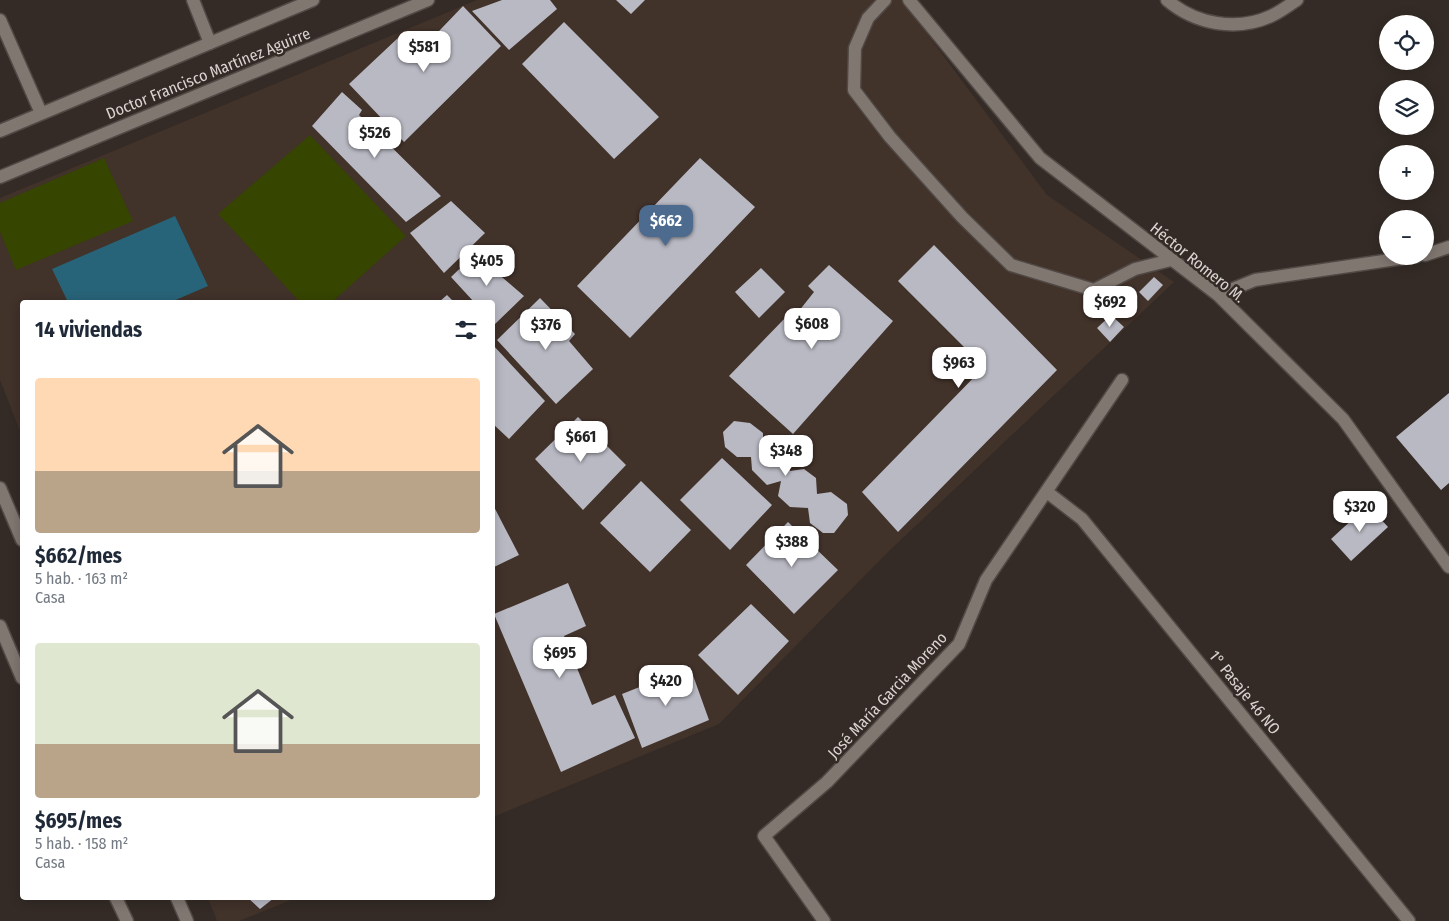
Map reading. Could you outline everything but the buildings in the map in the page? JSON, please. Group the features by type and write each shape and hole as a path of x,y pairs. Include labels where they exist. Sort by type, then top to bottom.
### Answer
{"street":[{"path":"193,0 210,43"},
{"name":"Doctor Francisco Martínez Aguirre","path":"0,130 313,0"},
{"name":"Doctor Francisco Martínez Aguirre","path":"0,177 428,0"},
{"path":"885,0 868,18 855,48 854,90 890,137 962,217 1011,265 1094,290 1135,270 1171,260"},
{"name":"Héctor Romero M.","path":"909,0 1040,158 1171,260 1218,294 1343,419 1449,567"},
{"path":"1167,0 1205,22 1240,25 1270,16 1297,0"},
{"path":"0,20 41,113"},
{"path":"1434,252 1449,247"},
{"path":"1218,294 1255,280 1379,262"},
{"name":"José María Garcia Moreno","path":"824,921 764,836 827,782 959,644 986,580 1122,380"},
{"path":"0,488 20,535"},
{"name":"1° Pasaje 46 NO","path":"1047,492 1082,519 1409,921"},
{"path":"0,626 20,673"},
{"path":"117,900 126,921"},
{"path":"178,900 187,921"}],"shaded area":[{"path":"477,0 902,0 1047,195 1174,282 887,553 719,724 495,816 495,300 20,300 20,431 0,380 0,198"},
{"path":"209,900 291,900 239,921 217,921"}],"green space":[{"path":"310,135 406,236 334,300 298,300 218,214"},
{"path":"104,158 133,221 16,270 0,232 0,203"}],"water":[{"path":"175,216 208,286 176,300 67,300 52,269"}]}
